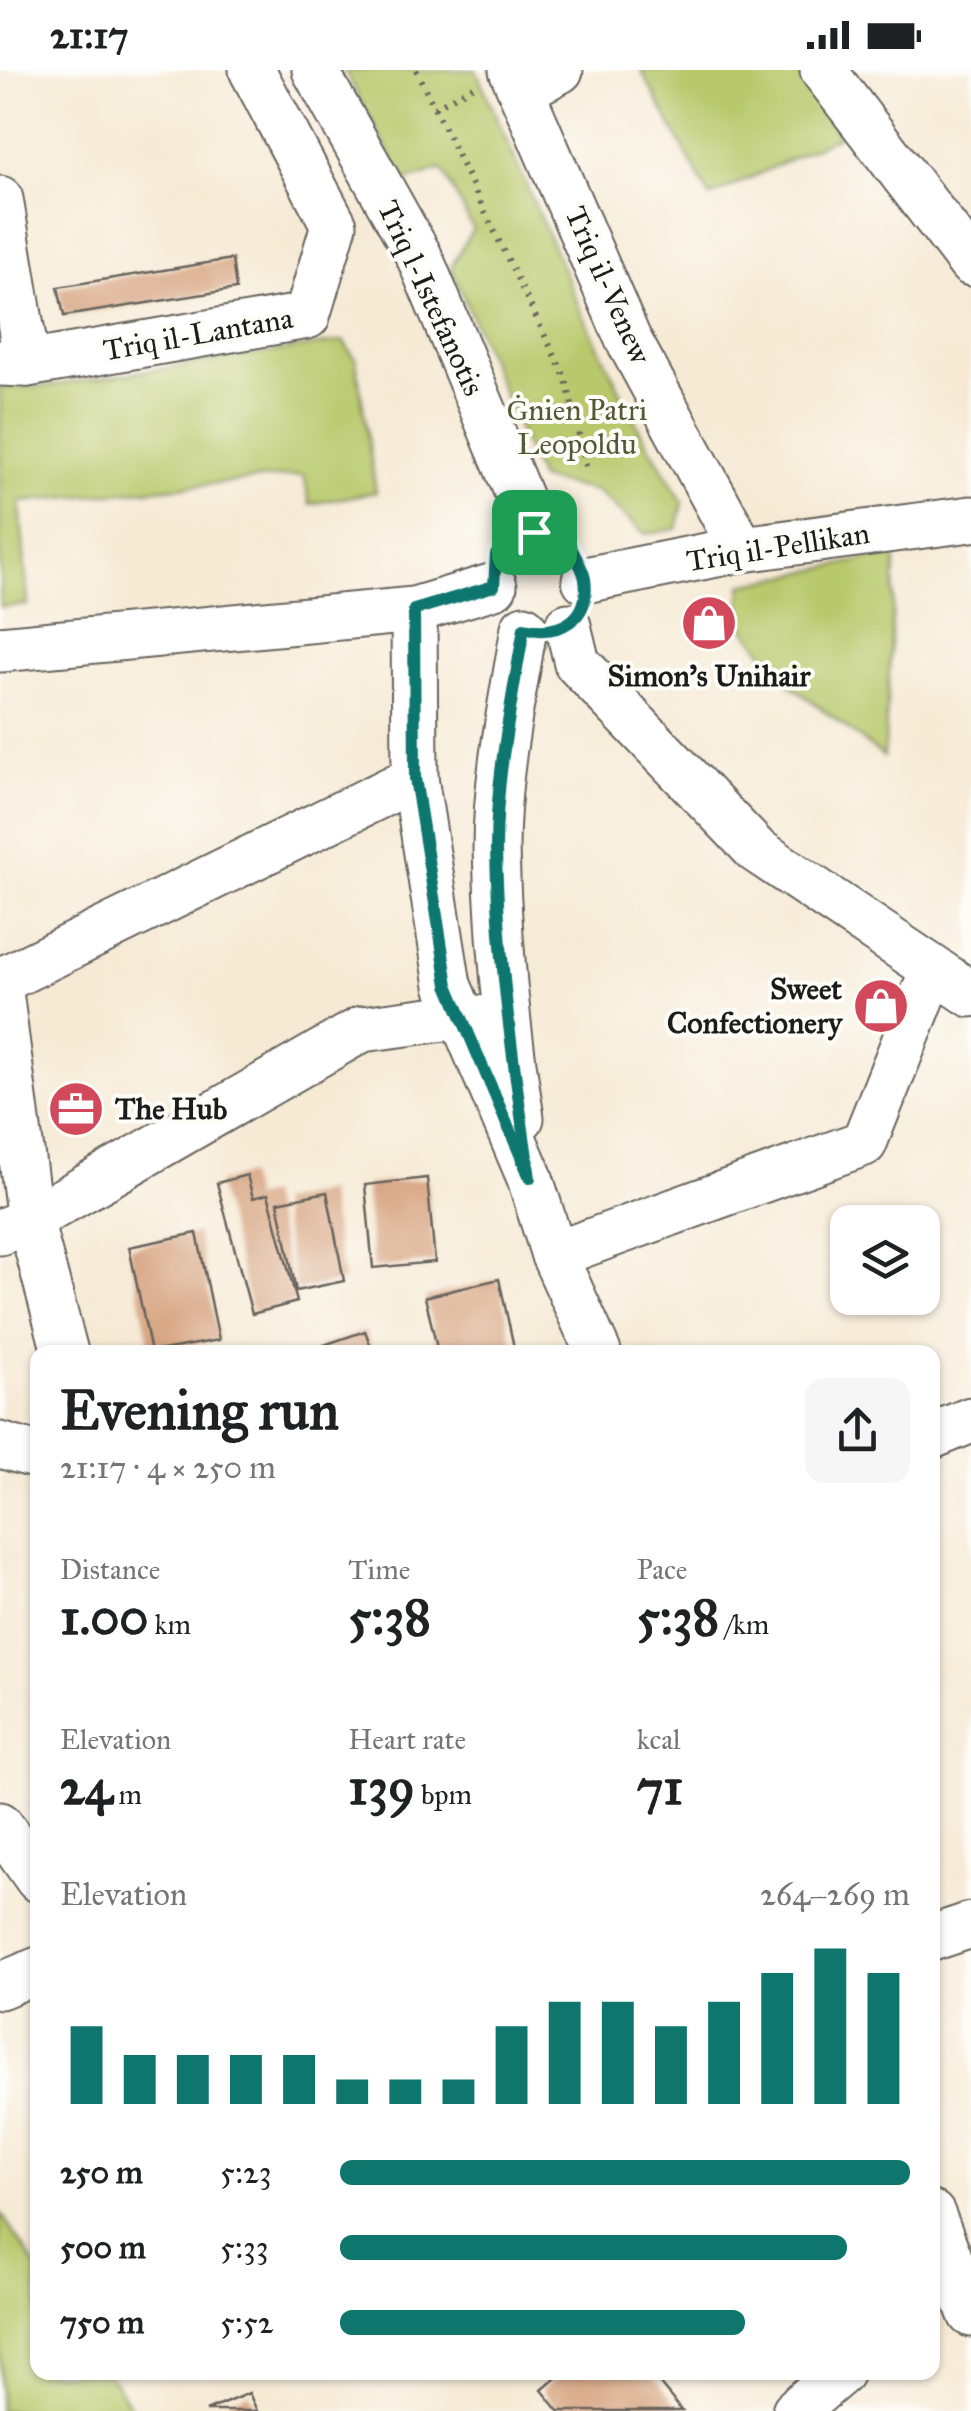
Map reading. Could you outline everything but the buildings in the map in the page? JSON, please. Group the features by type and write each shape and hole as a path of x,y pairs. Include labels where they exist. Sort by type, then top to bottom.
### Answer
{"street":[{"name":"Triq il-Lantana","path":"13,364 307,316 334,225 252,70"},
{"name":"Triq l-Istefanotis","path":"316,70 418,256 534,532"},
{"path":"823,70 971,263"},
{"name":"Triq il-Venew","path":"520,77 628,339 742,549"},
{"path":"0,199 13,364"},
{"name":"Triq il-Pellikan","path":"585,580 742,549 971,519"},
{"path":"530,1178 506,1022 496,847 504,746 546,627 582,610 585,580 568,542 534,532 496,555 494,586 508,613 546,627 756,850 971,994"},
{"path":"0,649 414,610 494,586"},
{"path":"414,610 415,778 444,966 460,1016 530,1178 554,1255 595,1345"},
{"path":"0,981 415,778"},
{"path":"554,1255 864,1143 932,970"},
{"path":"0,992 15,1226 62,1345"},
{"path":"15,1226 362,1029 460,1016 506,1022"},
{"path":"940,1433 971,1420"},
{"path":"0,1446 30,1454"},
{"path":"0,1825 30,1867"},
{"path":"940,1935 971,1925"},
{"path":"0,1986 30,1973"},
{"path":"940,2245 953,2295"},
{"path":"796,2411 832,2380"}],"path":[{"path":"416,70 566,379 587,470"},
{"path":"434,108 520,77"}],"green space":[{"name":"Ġnien Patri Leopoldu","path":"344,70 476,70 581,311 638,427 683,503 677,529 645,534 596,491 539,479 451,267 473,229 442,169 405,181"},
{"path":"641,70 797,70 839,136 710,197"},
{"path":"343,341 356,360 376,492 310,504 304,475 20,502 28,605 0,607 0,387 41,387"},
{"path":"896,553 884,757 788,683 739,621 742,585"},
{"path":"0,2212 30,2257 30,2380 113,2380 134,2411 0,2411"}],"place":[{"name":"Simon's Unihair","path":"709,623"},
{"name":"Sweet Confectionery","path":"881,1006"},
{"name":"The Hub","path":"76,1109"}],"route":[{"path":"534,532 568,542 585,580 582,610 568,626 547,633 524,628 504,746 496,847 506,1022 530,1178 448,985 415,778 412,638 414,610 494,586 496,555 534,532"}]}
